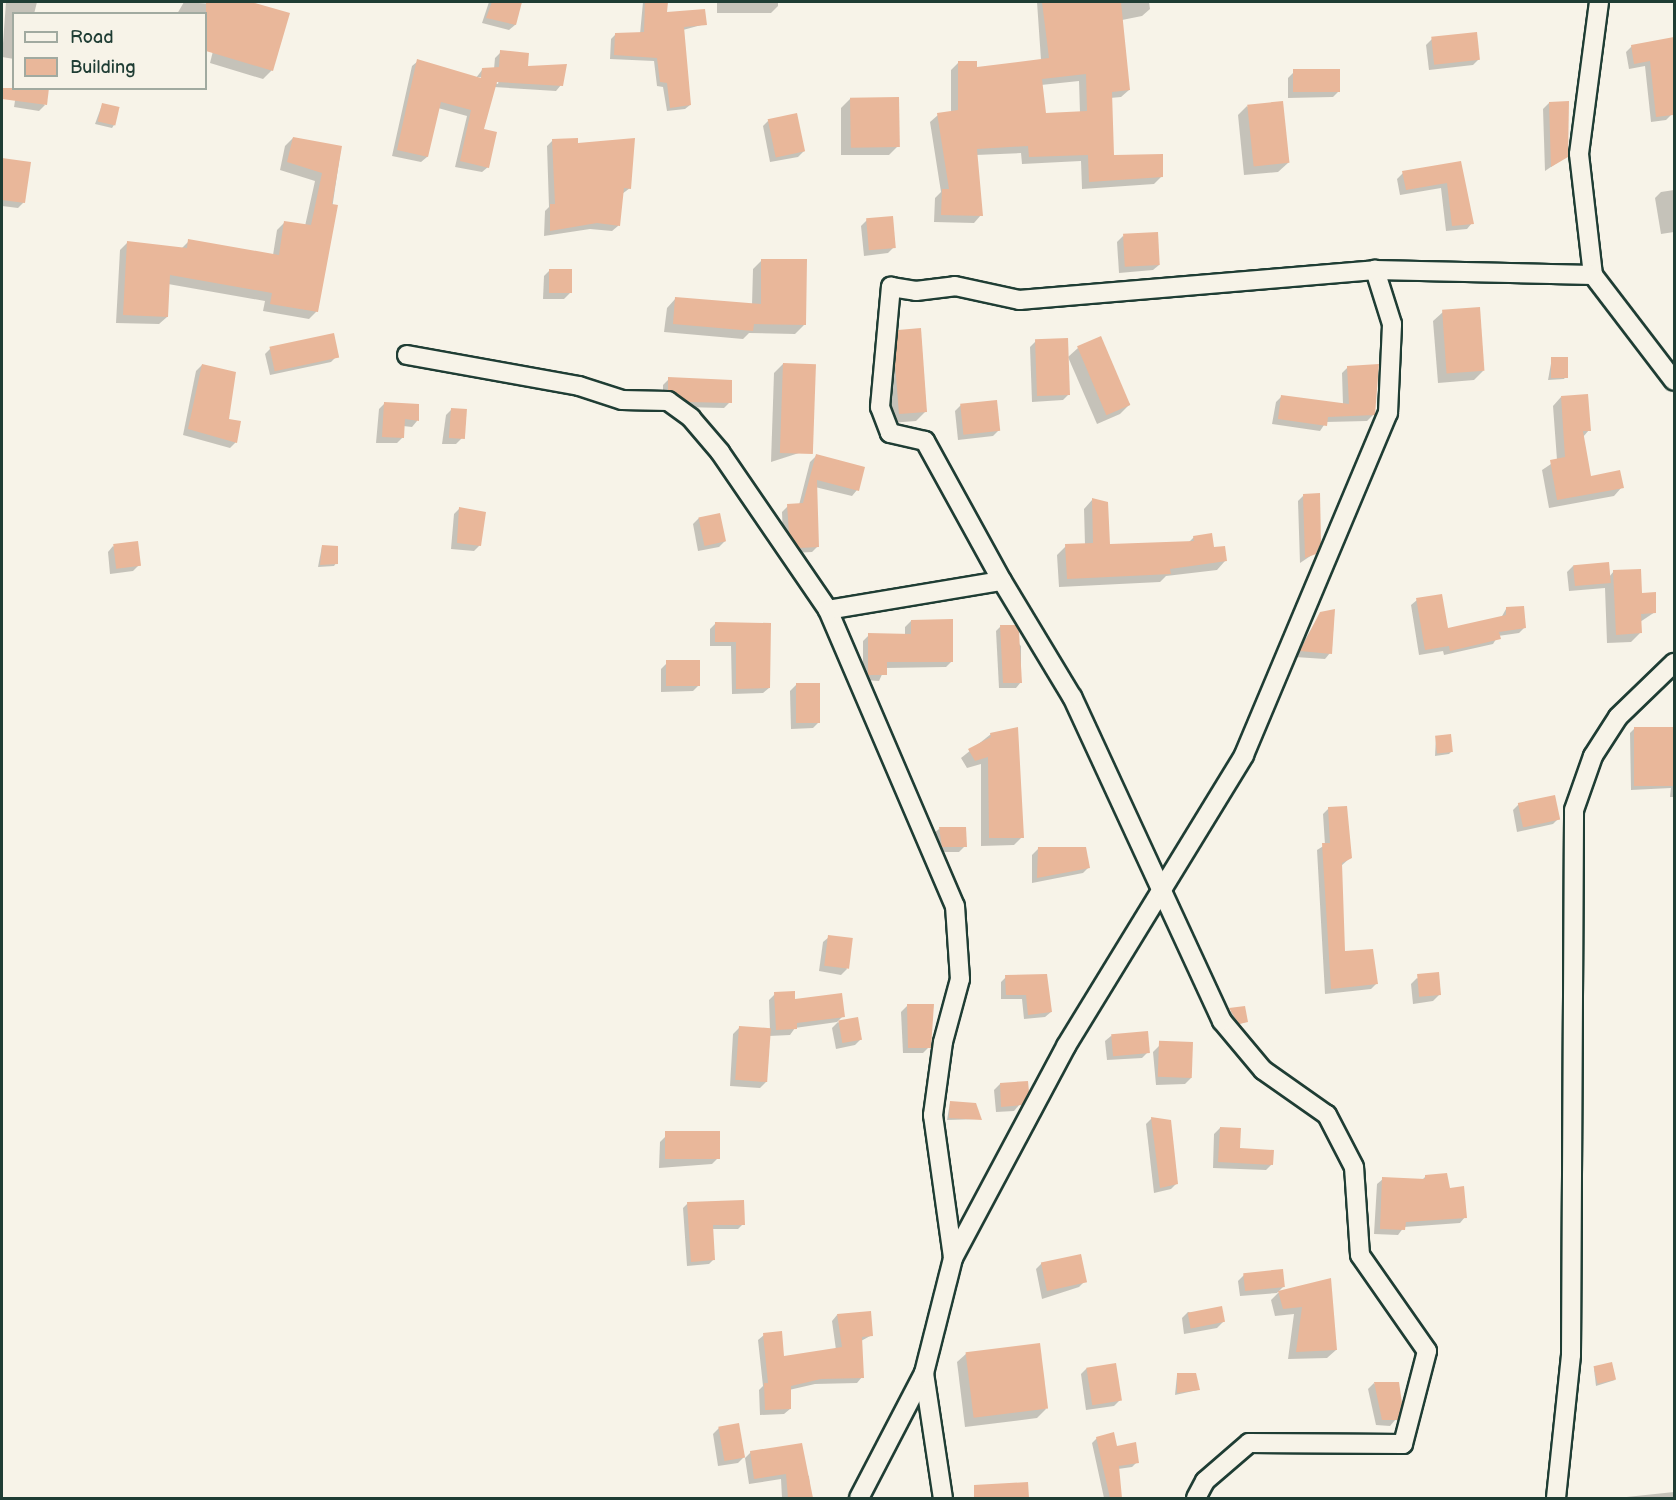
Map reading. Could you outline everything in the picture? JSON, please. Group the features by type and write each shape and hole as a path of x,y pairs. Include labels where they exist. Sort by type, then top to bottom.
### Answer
{"street":[{"path":"1599,2 1579,154 1593,275 1674,381"},
{"path":"1196,1498 1205,1481 1249,1443 1403,1444 1427,1351 1360,1255 1354,1167 1327,1115 1263,1070 1222,1021 1072,698 1002,581 925,441 890,433 880,406 891,287 916,291 955,286 1019,300 1375,270 1593,275"},
{"path":"859,1498 924,1373 953,1258 1066,1046 1244,754 1388,413 1392,324 1375,270"},
{"path":"407,356 579,386 622,400 668,401 691,418 720,452 828,610 955,906 960,979 943,1042 933,1115 953,1258"},
{"path":"828,610 1002,581"},
{"path":"1556,1498 1571,1355 1574,810 1593,756 1618,717 1674,663"},
{"path":"924,1373 943,1498"}],"building":[{"path":"206,2 251,2 290,13 273,71 207,51"},
{"path":"492,2 522,2 516,25 486,18"},
{"path":"645,2 668,2 667,12 705,9 707,25 684,27 691,105 670,108 667,83 660,82 657,58 614,55 615,33 644,32"},
{"path":"1042,2 1121,2 1130,90 1112,92 1114,155 1163,154 1163,177 1089,182 1088,155 1029,157 1028,146 977,149 983,216 941,215 942,189 949,189 937,113 958,110 958,61 977,61 977,67 1049,58","holes":["1086,74 1087,111 1046,113 1042,79"]},
{"path":"1477,32 1480,60 1434,65 1431,37"},
{"path":"1674,37 1673,115 1656,117 1650,61 1634,64 1631,45"},
{"path":"500,50 529,53 528,66 567,64 563,86 497,82 484,129 497,132 489,168 460,161 471,110 441,102 428,157 397,150 417,59 481,78 482,68 499,67"},
{"path":"1293,69 1340,69 1340,92 1293,92"},
{"path":"2,88 49,90 47,105 2,99"},
{"path":"899,97 900,147 851,148 850,98"},
{"path":"1283,101 1289,163 1254,166 1247,105"},
{"path":"1569,101 1568,157 1551,167 1549,102"},
{"path":"102,103 120,107 115,126 98,122"},
{"path":"797,113 805,151 776,157 768,119"},
{"path":"293,137 342,146 332,204 338,205 318,312 270,304 272,293 170,275 168,317 123,315 127,241 187,248 188,239 279,255 284,221 311,225 322,173 287,162"},
{"path":"578,138 578,143 635,138 631,189 624,188 620,226 597,223 550,231 550,204 555,204 552,139"},
{"path":"2,158 31,162 25,203 2,200"},
{"path":"1461,161 1474,224 1452,226 1447,183 1406,190 1402,171"},
{"path":"893,216 896,248 869,250 866,218"},
{"path":"1158,232 1160,265 1125,267 1123,234"},
{"path":"761,259 807,259 806,325 754,324 753,331 673,324 675,297 761,304"},
{"path":"549,269 572,269 572,293 549,293"},
{"path":"1480,307 1484,371 1447,373 1442,310"},
{"path":"921,328 927,412 899,414 895,364 898,330"},
{"path":"334,333 339,357 275,371 269,347"},
{"path":"1101,336 1130,405 1106,415 1077,346"},
{"path":"1068,338 1070,395 1037,396 1035,339"},
{"path":"1551,357 1568,357 1568,378 1551,378"},
{"path":"783,363 816,364 813,454 780,453"},
{"path":"202,364 236,372 229,419 241,421 237,443 188,429"},
{"path":"1379,364 1375,415 1328,417 1327,426 1278,419 1281,395 1349,404 1347,366"},
{"path":"668,377 732,380 732,403 688,402 668,390"},
{"path":"1588,394 1591,431 1583,431 1591,476 1620,470 1624,488 1557,500 1550,460 1565,457 1561,396"},
{"path":"997,400 1000,431 963,435 960,404"},
{"path":"384,402 419,404 419,421 405,419 404,438 382,437"},
{"path":"451,408 467,409 465,439 449,438"},
{"path":"816,454 865,467 859,491 817,480 819,547 799,548 789,533 787,504 803,503"},
{"path":"1320,493 1321,543 1316,554 1305,558 1303,494"},
{"path":"1092,498 1108,502 1110,544 1194,541 1193,536 1212,533 1214,547 1225,546 1227,561 1170,569 1171,574 1067,579 1065,544 1093,543"},
{"path":"459,507 486,512 481,546 457,543"},
{"path":"720,513 726,541 705,546 698,518"},
{"path":"138,541 141,566 116,569 113,544"},
{"path":"322,545 338,546 338,564 320,565"},
{"path":"1609,562 1611,583 1575,586 1573,565"},
{"path":"1641,569 1642,593 1656,592 1656,613 1641,614 1642,633 1616,635 1613,570"},
{"path":"1442,594 1448,628 1506,615 1506,607 1524,606 1526,628 1499,632 1501,639 1450,651 1449,646 1425,650 1416,598"},
{"path":"1335,609 1332,654 1300,651 1320,612"},
{"path":"953,619 953,662 887,662 887,675 868,675 868,633 911,634 911,620"},
{"path":"715,622 771,623 770,688 736,689 736,642 715,642"},
{"path":"1000,625 1016,625 1019,632 1022,683 1003,683"},
{"path":"666,660 700,660 700,686 666,686"},
{"path":"796,683 820,683 820,723 796,723"},
{"path":"1018,727 1024,838 989,838 988,757 975,761 968,749 991,737 990,733"},
{"path":"1634,727 1674,727 1674,786 1634,786"},
{"path":"1451,734 1453,752 1437,754 1435,736"},
{"path":"1555,795 1560,819 1523,827 1518,803"},
{"path":"1347,806 1352,858 1342,863 1345,951 1373,949 1378,984 1331,989 1322,843 1330,843 1328,807"},
{"path":"939,827 966,827 967,847 942,847"},
{"path":"1038,847 1086,847 1090,868 1037,878"},
{"path":"828,935 853,938 849,969 824,966"},
{"path":"1439,972 1441,995 1419,997 1417,974"},
{"path":"1047,974 1052,1012 1028,1015 1026,995 1006,995 1005,975"},
{"path":"795,991 795,999 842,993 845,1017 797,1023 797,1029 776,1030 774,992"},
{"path":"907,1004 934,1004 931,1048 908,1048"},
{"path":"1245,1006 1248,1022 1239,1024 1229,1008"},
{"path":"858,1017 862,1040 842,1043 838,1020"},
{"path":"739,1026 771,1028 767,1082 735,1080"},
{"path":"1148,1031 1150,1053 1113,1056 1111,1034"},
{"path":"1159,1041 1193,1042 1192,1078 1158,1077"},
{"path":"1028,1081 1029,1092 1022,1105 1001,1107 1000,1083"},
{"path":"950,1101 976,1103 982,1120 949,1118"},
{"path":"1151,1117 1171,1120 1178,1184 1160,1188"},
{"path":"1220,1127 1241,1128 1240,1148 1274,1150 1273,1165 1218,1162"},
{"path":"665,1131 720,1131 720,1159 665,1159"},
{"path":"1447,1173 1450,1188 1464,1186 1467,1218 1406,1222 1405,1230 1380,1229 1382,1177 1425,1179 1425,1175"},
{"path":"744,1200 745,1225 713,1225 715,1260 691,1262 687,1202"},
{"path":"1081,1254 1087,1282 1047,1291 1041,1263"},
{"path":"1283,1269 1285,1287 1245,1291 1243,1273"},
{"path":"1331,1278 1337,1350 1296,1352 1302,1307 1283,1309 1278,1291"},
{"path":"1222,1306 1225,1322 1191,1328 1188,1313"},
{"path":"871,1311 873,1336 862,1337 864,1378 821,1379 791,1386 791,1409 765,1410 764,1383 768,1383 763,1333 782,1331 784,1356 842,1347 837,1314"},
{"path":"1040,1343 1048,1409 974,1418 966,1352"},
{"path":"1612,1362 1616,1380 1598,1384 1593,1366"},
{"path":"1116,1363 1122,1401 1092,1405 1086,1368"},
{"path":"1177,1373 1196,1373 1200,1390 1177,1393"},
{"path":"1374,1382 1399,1382 1402,1403 1398,1420 1382,1420"},
{"path":"739,1423 745,1457 724,1461 718,1427"},
{"path":"1114,1432 1117,1446 1136,1442 1139,1463 1119,1466 1122,1498 1110,1498 1096,1437"},
{"path":"802,1443 813,1498 788,1498 786,1474 754,1479 750,1451"},
{"path":"1028,1482 1029,1498 974,1498 974,1485"}]}
